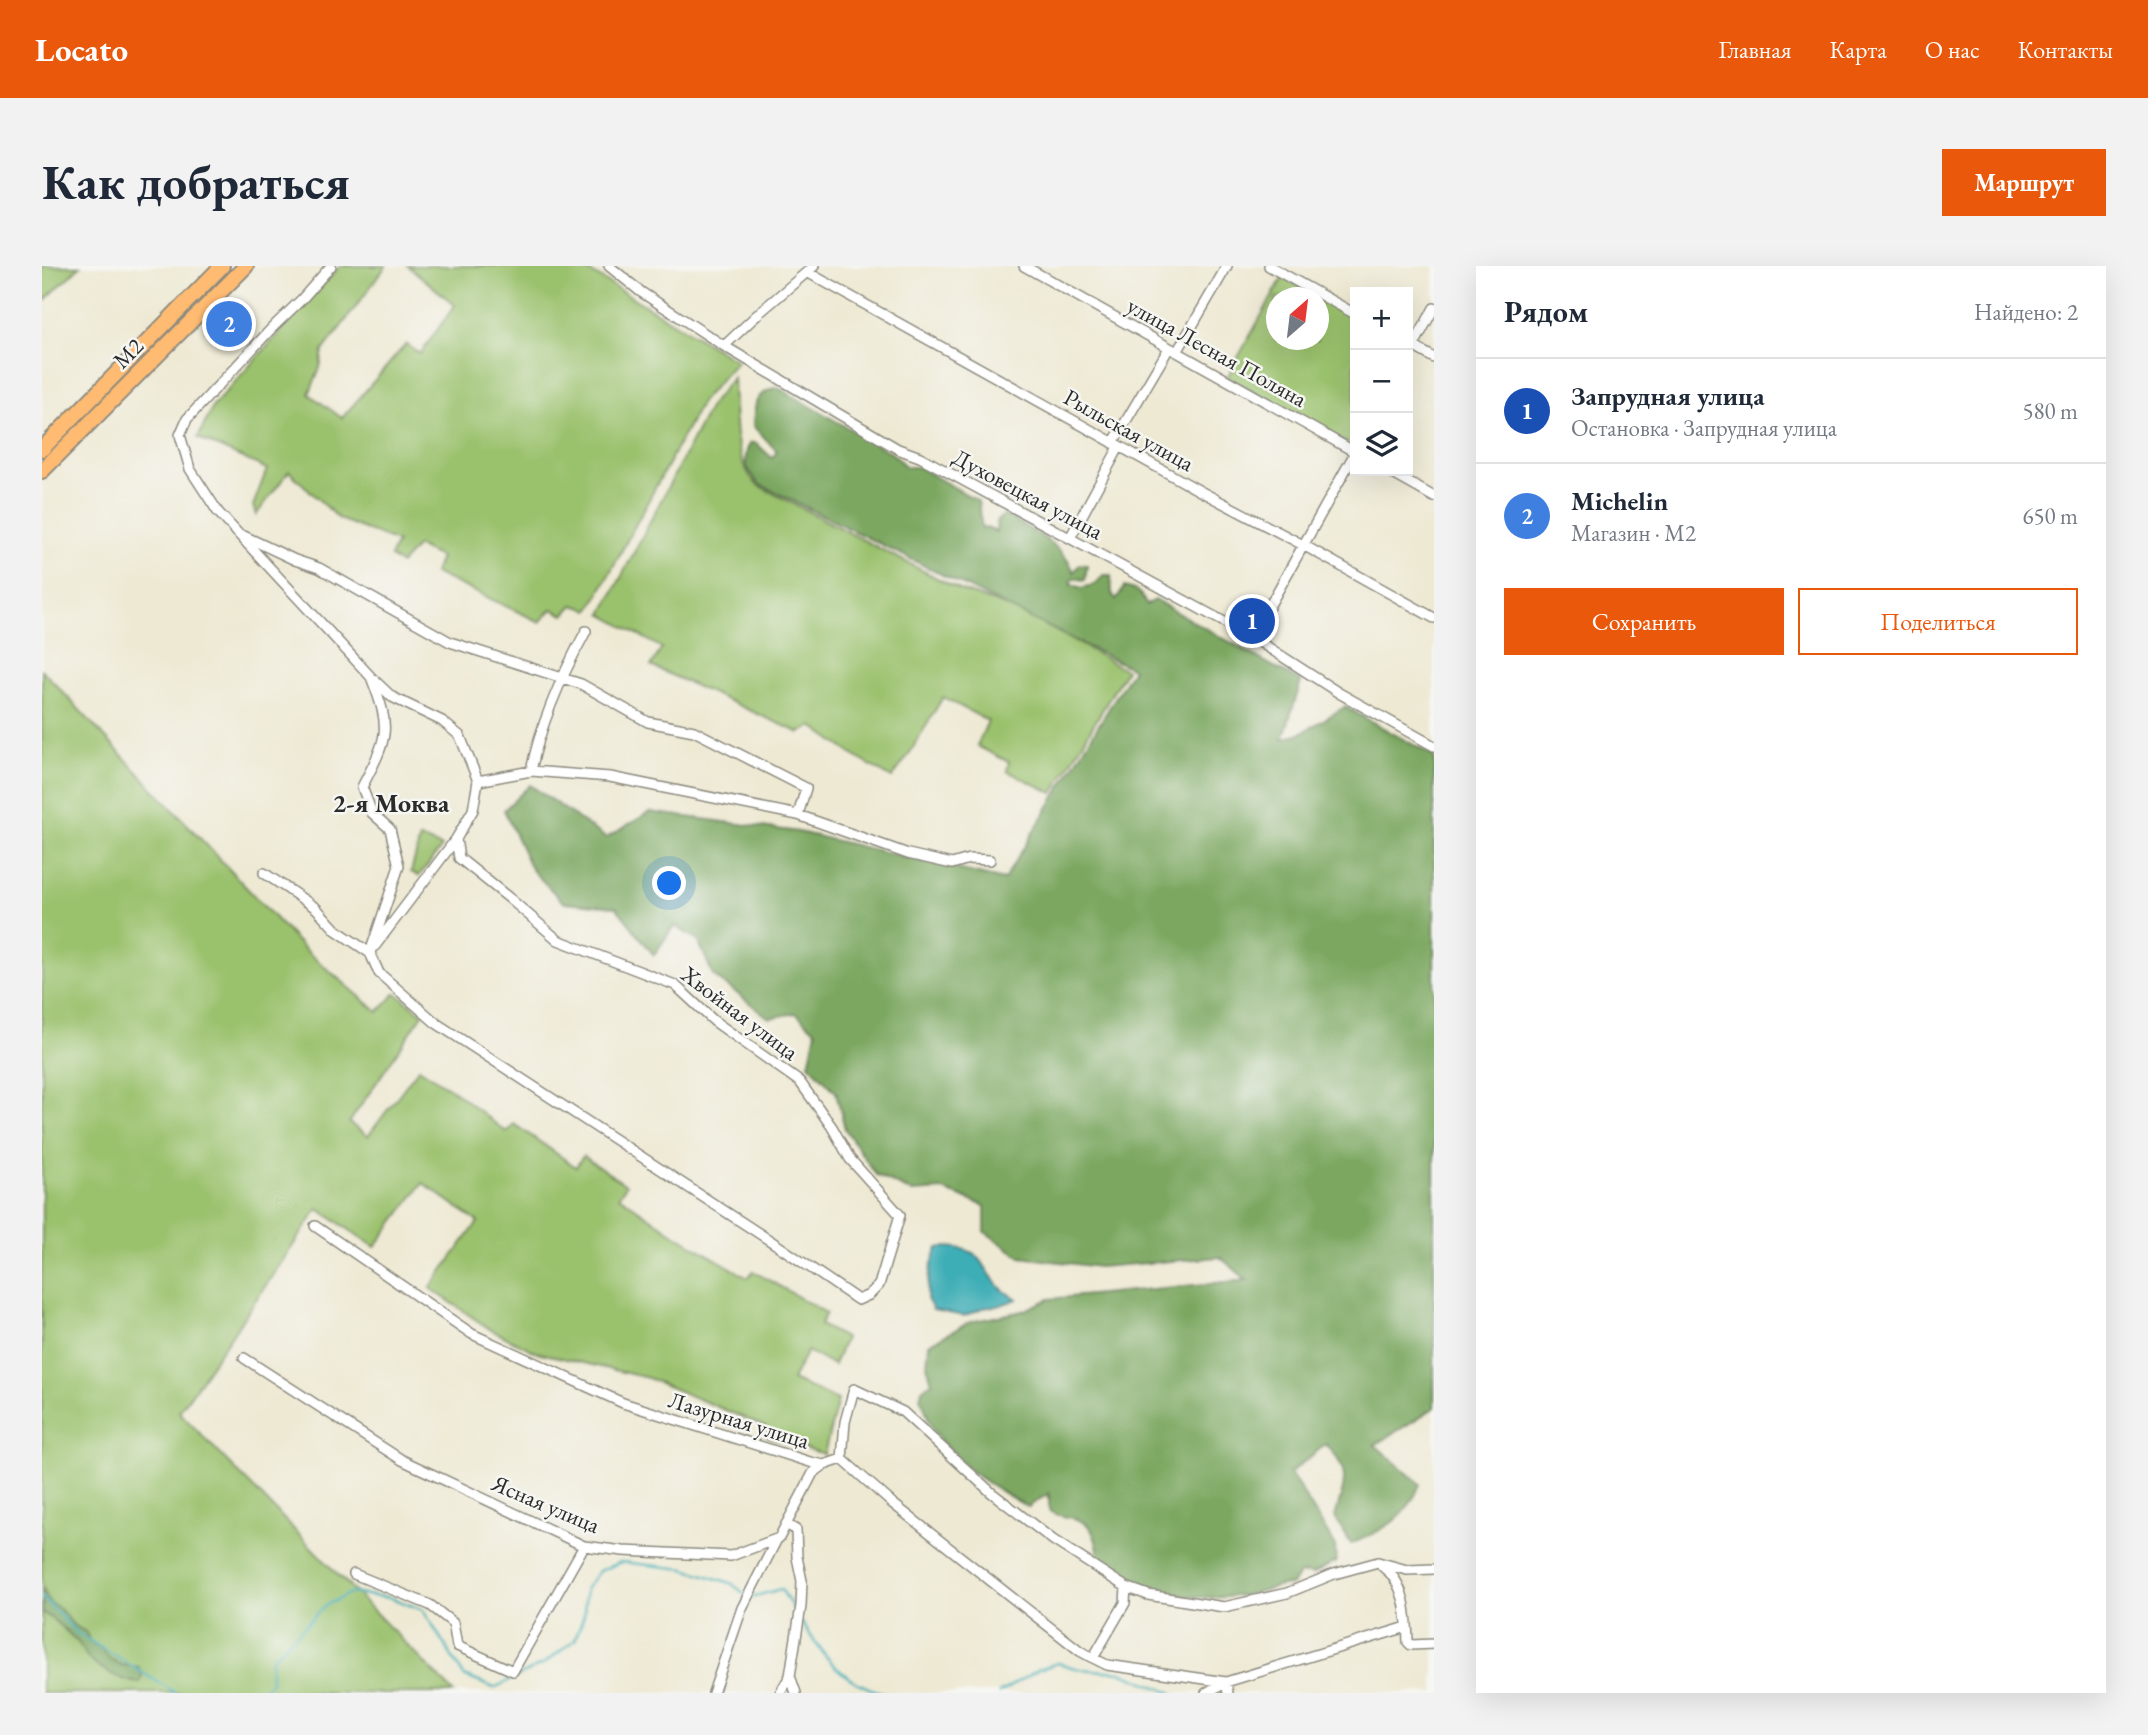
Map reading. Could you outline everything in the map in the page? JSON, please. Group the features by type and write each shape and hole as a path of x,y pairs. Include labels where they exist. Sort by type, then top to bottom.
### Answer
{"highway":[{"path":"42,449 222,266"},
{"name":"М2","path":"42,471 246,266"}],"street":[{"path":"331,266 187,419 180,435 190,469 218,512 371,677 392,696 442,721 460,736 478,781 473,810 456,839 370,953"},
{"name":"Духовецкая улица","path":"609,266 641,292 724,345 898,449 920,457 1252,636 1339,693 1434,746"},
{"name":"улица Лесная Поляна","path":"1024,266 1350,450"},
{"path":"1070,538 1116,445 1227,266"},
{"path":"1269,266 1350,311"},
{"path":"724,345 810,269"},
{"name":"Рыльская улица","path":"810,269 1116,445 1434,618"},
{"path":"1413,340 1434,307"},
{"path":"1413,347 1434,358"},
{"path":"1252,636 1350,462"},
{"path":"1397,476 1434,497"},
{"path":"239,534 319,568 450,642 581,684 648,722 694,730 806,788 798,815"},
{"path":"531,771 535,749 561,678 586,631"},
{"path":"370,953 399,866 390,829 372,813 362,787 385,737 384,708 371,677"},
{"path":"478,781 531,771 610,777 798,815 908,854 952,864 969,859 990,860"},
{"name":"Хвойная улица","path":"370,953 379,973 436,1023 858,1300 869,1295 879,1285 900,1215 850,1159 832,1127 800,1082 714,1021 675,985 558,940 459,858 456,839"},
{"path":"264,873 316,908 336,930 370,953"},
{"name":"Лазурная улица","path":"315,1226 442,1315 479,1337 623,1403 824,1465 842,1459"},
{"name":"Ясная улица","path":"244,1358 402,1460 584,1546 623,1551 731,1556 777,1539"},
{"path":"1226,1682 1107,1665 1080,1651 971,1566 842,1459 845,1422 854,1389 903,1412 992,1493 1053,1540 1126,1587 1148,1595 1224,1607 1287,1593 1334,1574 1378,1563 1408,1570 1434,1569"},
{"path":"713,1693 742,1608 813,1473 824,1465"},
{"path":"780,1693 790,1676 801,1606 802,1581 797,1557 796,1530 786,1524"},
{"path":"354,1574 430,1605 453,1623 457,1646 513,1671 584,1546"},
{"path":"1378,1563 1389,1570 1406,1604 1408,1642 1412,1645 1434,1644"},
{"path":"1093,1658 1125,1603 1126,1587"},
{"path":"1206,1693 1226,1682 1407,1627"},
{"path":"790,1676 796,1693"},
{"path":"1226,1682 1228,1693"}],"green space":[{"path":"42,266 80,266 42,303"},
{"path":"340,266 386,266 323,351 320,368 309,394 342,418 406,344 420,354 455,305 408,266 580,266 737,361 701,402 590,610 573,605 564,615 552,609 540,622 434,573 440,557 417,546 401,564 390,557 397,542 339,519 289,471 256,515 253,506 267,469 198,438 213,406"},
{"path":"1283,277 1301,287 1277,287"},
{"path":"1329,303 1350,314 1350,443 1339,440 1227,377 1266,307 1266,350 1329,350"},
{"path":"733,377 739,448 749,474 757,485 960,590 1024,613 1126,670 1053,793 1007,771 1009,762 977,746 988,721 943,697 892,778 812,726 800,733 651,666 662,648 602,614 710,406"},
{"path":"777,387 893,454 906,467 918,467 978,501 982,529 996,532 997,520 1005,515 1054,545 1074,572 1080,564 1087,565 1085,580 1073,578 1071,584 1082,588 1096,584 1103,575 1111,575 1112,593 1116,600 1124,587 1135,591 1146,605 1155,600 1301,682 1283,739 1303,732 1345,707 1434,756 1434,1408 1375,1445 1420,1484 1409,1506 1393,1522 1363,1539 1351,1544 1335,1517 1344,1478 1340,1463 1326,1444 1290,1473 1335,1545 1336,1562 1313,1574 1299,1574 1292,1585 1231,1597 1184,1596 1153,1590 1117,1570 1101,1565 1096,1540 1090,1528 1077,1519 1049,1511 1049,1493 1028,1507 962,1464 930,1424 920,1398 922,1389 932,1382 927,1365 929,1344 970,1322 1023,1311 1049,1299 1247,1280 1220,1257 1099,1267 1021,1257 985,1232 985,1206 943,1190 912,1192 876,1175 845,1129 836,1092 809,1064 816,1031 796,1013 769,1018 713,975 698,940 674,926 654,955 616,907 563,902 531,869 504,810 530,785 606,838 650,812 799,832 1004,880 1133,669 759,484 746,460 750,443 756,443 772,458 777,451 753,426 754,411 759,397"},
{"path":"42,670 305,950 378,1012 396,993 423,1014 349,1123 368,1136 419,1068 458,1094 506,1132 514,1124 576,1167 583,1156 626,1185 619,1196 671,1232 748,1278 753,1271 826,1313 820,1325 845,1338 834,1365 807,1351 792,1380 838,1400 824,1454 765,1436 766,1427 648,1378 536,1352 491,1330 430,1288 478,1222 423,1183 375,1247 318,1209 179,1412 454,1693 42,1693"},
{"path":"420,838 442,847 419,876 411,872"},
{"path":"42,1587 49,1602 59,1608 74,1626 86,1632 90,1642 110,1659 121,1665 138,1667 142,1679 139,1683 112,1674 89,1659 73,1638 43,1613"}],"water":[{"path":"938,1248 958,1248 976,1255 1003,1290 1017,1299 964,1316 933,1310 927,1299 930,1273"}],"waterway":[{"path":"259,1693 271,1683 271,1659 325,1606 350,1593 391,1598 423,1610 464,1676 494,1688 545,1663 575,1640 584,1615 586,1588 599,1571 621,1562 685,1569 731,1583 746,1595"},
{"path":"752,1597 781,1589 797,1614"},
{"path":"42,1597 77,1633 176,1693"},
{"path":"802,1623 827,1658 845,1675 884,1693"},
{"path":"999,1693 1039,1669 1058,1663 1078,1669 1120,1672 1172,1693"}],"place":[{"name":"Michelin","path":"229,324"},
{"name":"Запрудная улица","path":"1252,621"}],"district":[{"name":"2-я Моква","path":"391,803"}]}
